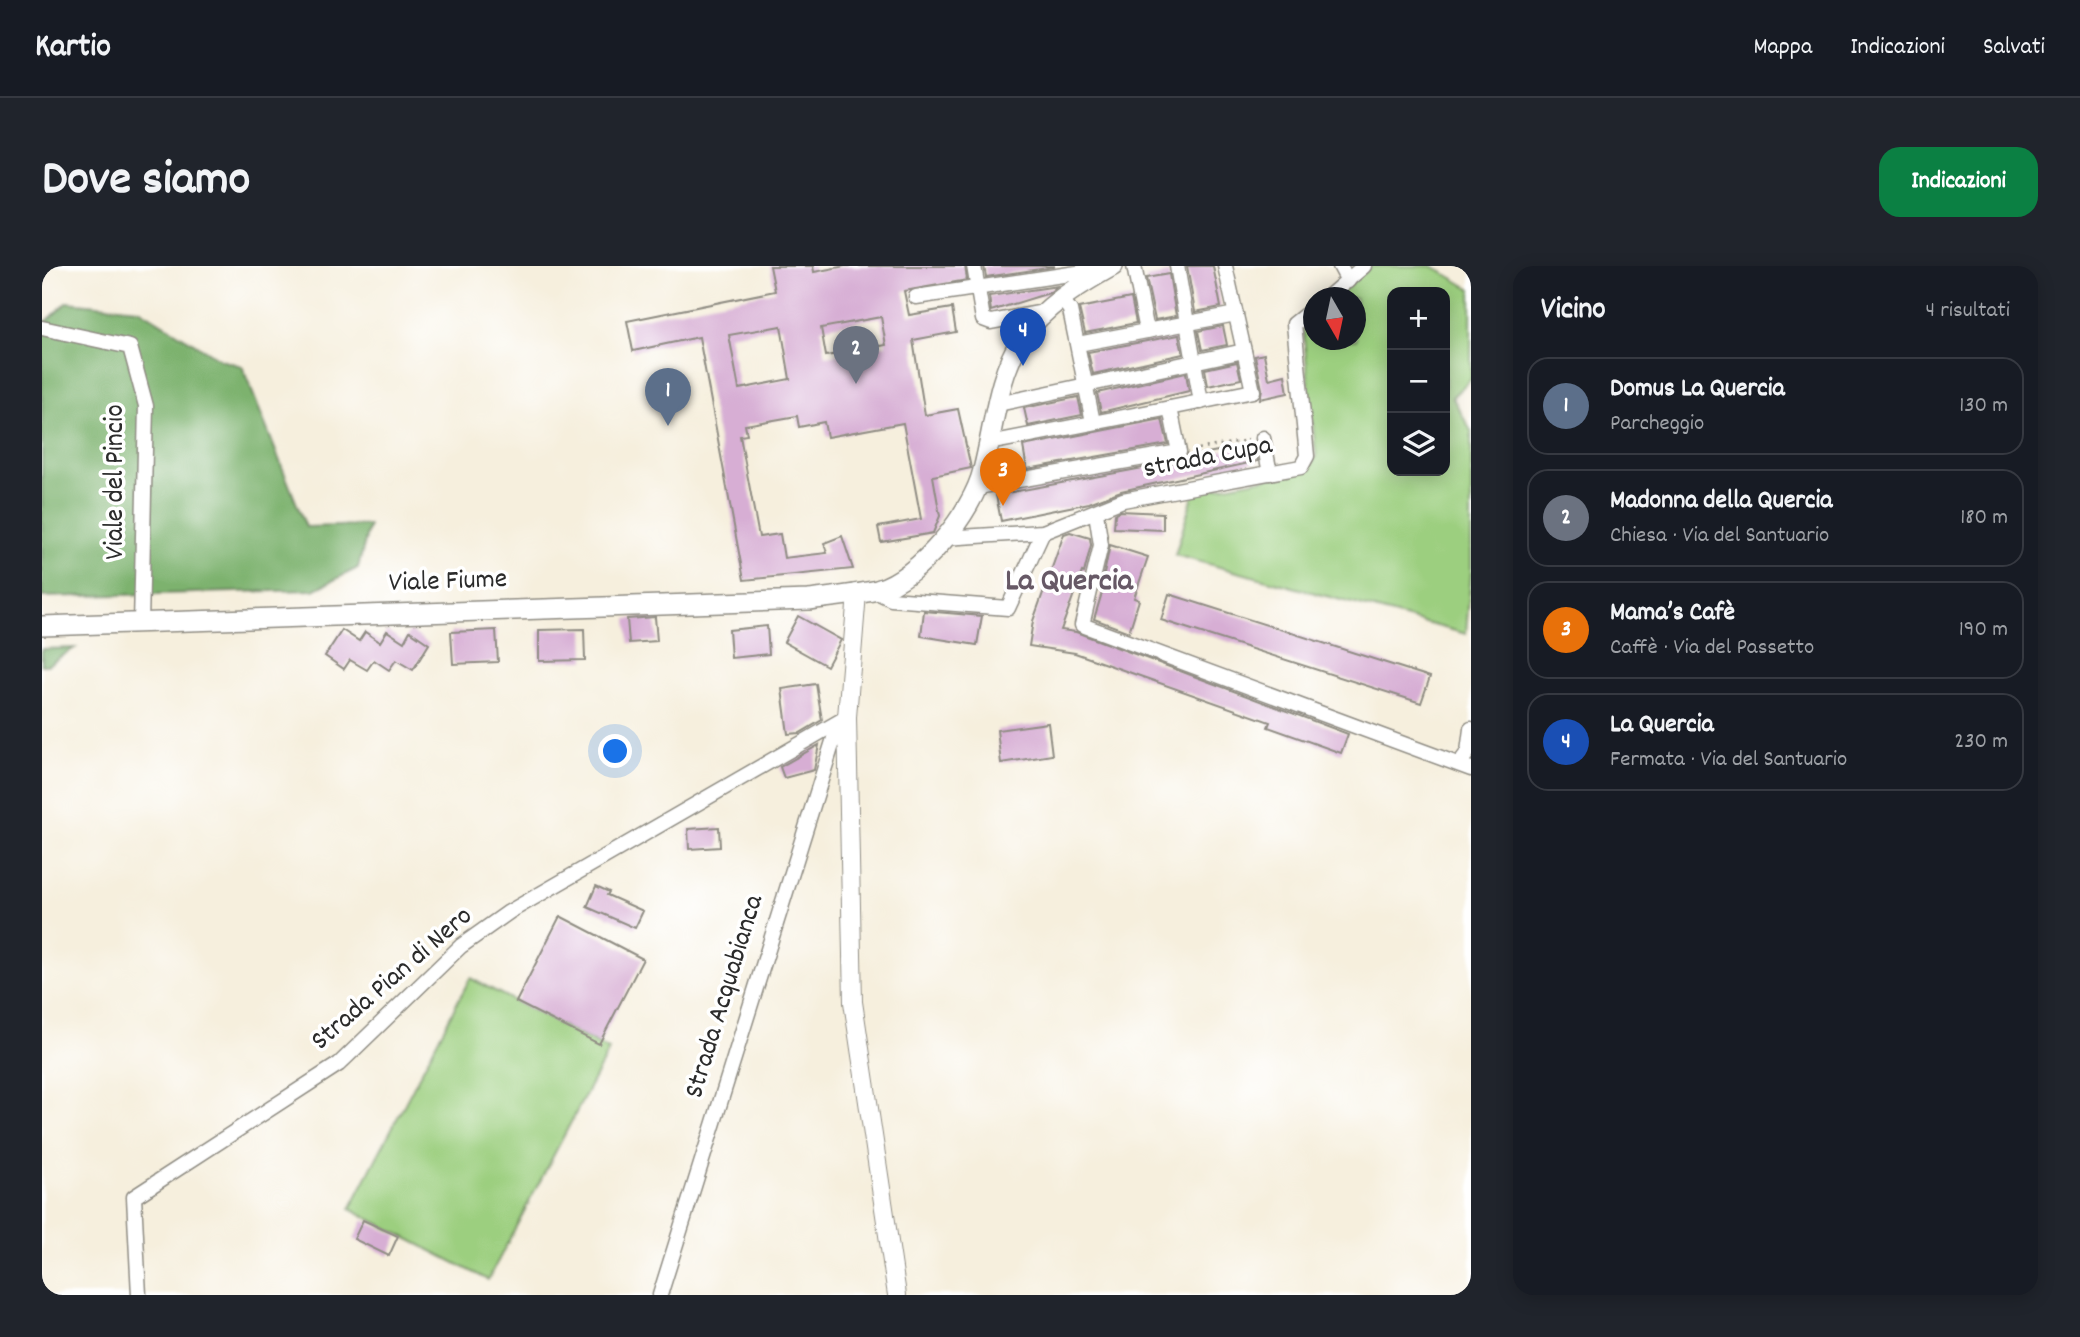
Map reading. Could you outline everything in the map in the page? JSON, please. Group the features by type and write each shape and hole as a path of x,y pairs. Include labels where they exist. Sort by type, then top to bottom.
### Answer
{"main road":[{"path":"978,488 998,404 1021,340 1043,312 1110,267"},
{"name":"Viale Fiume","path":"42,626 809,600 865,592 899,580 928,557 978,488"}],"street":[{"path":"974,266 983,319 991,322 1043,312"},
{"path":"1134,266 1147,331"},
{"path":"1177,266 1201,402"},
{"path":"989,443 1253,391 1225,266"},
{"path":"1340,266 1348,281"},
{"path":"1341,287 1364,266"},
{"path":"916,297 1110,267"},
{"path":"1062,299 1070,310 1094,422"},
{"path":"1078,344 1236,314"},
{"name":"strada Cupa","path":"944,538 1043,531 1096,513 1123,500 1301,467 1307,456 1294,324 1303,317"},
{"name":"Viale del Pincio","path":"42,328 130,347 146,406 141,624"},
{"path":"998,404 1244,351"},
{"path":"978,488 1179,452 1170,408"},
{"path":"1263,438 1270,474"},
{"path":"1096,513 1101,545 1082,625 1465,767 1471,729"},
{"path":"865,592 891,599 1008,608 1043,531"},
{"name":"Strada Acquabianca","path":"865,592 847,717 853,1002 897,1295"},
{"name":"Strada Acquabianca","path":"660,1295 835,735 847,717"},
{"name":"Strada Pian di Nero","path":"139,1295 134,1197 338,1063 461,946 509,912 847,717"}],"path":[{"path":"1179,452 1263,438"}],"green space":[{"path":"1371,266 1432,266 1471,289 1471,379 1452,397 1471,431 1471,571 1466,634 1175,555 1194,492 1308,470 1316,456 1305,350 1366,350 1366,287 1347,287"},
{"path":"67,302 139,309 221,360 242,366 306,527 369,525 358,568 314,590 42,597 42,326"},
{"path":"75,648 47,665 42,665 42,649"},
{"path":"470,978 609,1050 488,1280 350,1209"}],"building":[{"path":"770,266 813,266 814,272 845,266 965,266 967,280 904,291 909,315 952,308 956,332 913,340 925,415 958,409 971,468 933,476 940,516 933,533 881,542 878,527 921,519 903,423 827,437 824,422 799,427 797,416 745,425 747,435 740,436 759,537 780,534 784,558 827,553 824,543 842,536 853,569 744,580 699,337 633,351 627,321 775,291","holes":["881,317 886,345 826,356 821,328","781,326 790,379 739,389 729,335"]},
{"path":"984,266 1054,266 1054,267 986,277"},
{"path":"1187,266 1213,266 1221,307 1195,312"},
{"path":"1169,274 1176,316 1155,320 1146,278"},
{"path":"1058,286 1049,293 991,311 989,296"},
{"path":"1131,298 1136,323 1085,333 1079,308"},
{"path":"1223,326 1227,345 1202,350 1198,331"},
{"path":"1179,335 1183,354 1093,374 1088,352"},
{"path":"1264,354 1269,379 1285,375 1288,393 1260,399 1262,389 1255,356"},
{"path":"1237,362 1241,379 1208,386 1205,369"},
{"path":"1186,373 1189,391 1101,412 1097,393"},
{"path":"1078,397 1082,415 1028,426 1024,408"},
{"path":"1162,419 1168,444 1027,469 1023,446"},
{"path":"1254,444 1258,461 1121,491 1089,503 1001,521 996,495 1181,461 1187,457"},
{"path":"1120,511 1163,513 1163,530 1114,528 1115,514"},
{"path":"1070,532 1090,538 1091,545 1084,573 1082,572 1061,630 1076,632 1348,734 1341,753 1268,727 1270,722 1075,653 1029,646 1033,621 1064,534"},
{"path":"1110,545 1148,557 1134,598 1139,600 1129,632 1094,619 1106,580 1103,579"},
{"path":"1169,594 1430,677 1421,703 1161,620"},
{"path":"924,611 982,616 977,645 921,636"},
{"path":"798,616 841,640 827,666 784,642"},
{"path":"655,617 657,641 629,643 627,619"},
{"path":"767,626 769,654 731,658 729,630"},
{"path":"584,629 585,660 539,661 539,630"},
{"path":"342,630 359,641 365,632 380,642 387,631 404,642 410,631 429,644 413,670 396,660 389,670 374,660 367,670 350,660 344,669 325,656"},
{"path":"496,630 498,662 453,664 451,632"},
{"path":"816,684 822,720 800,733 788,734 782,689"},
{"path":"1048,723 1052,755 1001,763 997,730"},
{"path":"819,745 814,770 784,778 780,767"},
{"path":"719,827 720,847 689,849 688,829"},
{"path":"596,886 609,892 607,895 643,911 635,928 587,907"},
{"path":"560,916 643,959 599,1044 516,1002"},
{"path":"363,1220 398,1236 389,1256 354,1239"}],"place":[{"name":"La Quercia","path":"1023,366"},
{"name":"Madonna della Quercia","path":"856,384"},
{"name":"Domus La Quercia","path":"668,426"},
{"name":"Mama’s Cafè","path":"1003,506"}],"district":[{"name":"La Quercia","path":"1069,583"}]}
